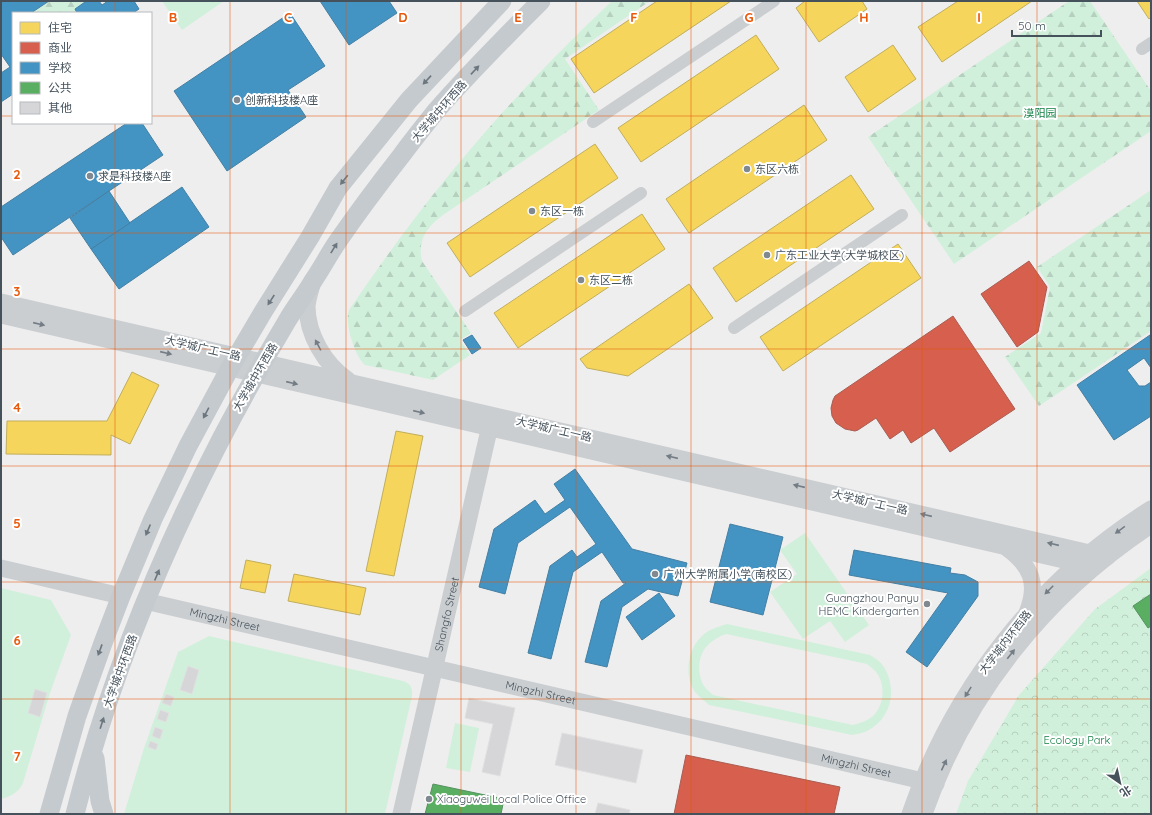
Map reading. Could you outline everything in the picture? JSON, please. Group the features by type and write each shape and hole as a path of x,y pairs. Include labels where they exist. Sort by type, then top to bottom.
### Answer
{"main road":[{"path":"49,814 80,709 121,596 153,519 188,446 234,362 263,312 303,250 338,188 404,105 502,1"},
{"name":"大学城中环西路","path":"75,814 115,681 145,602 176,529 259,368 288,319 338,241 380,183 436,112 487,56 541,1"},
{"path":"313,282 308,296 307,307 311,328 316,341 333,368 342,376 354,383"},
{"name":"大学城广工一路","path":"1,302 259,368 1092,560"},
{"name":"大学城广工一路","path":"1,315 234,362"},
{"name":"大学城广工一路","path":"259,368 354,383 491,422 1077,564 1092,560"},
{"name":"Shangfa Street","path":"401,814 491,422"},
{"name":"大学城内环西路","path":"910,814 984,691 1029,630 1120,530 1151,509"},
{"name":"大学城内环西路","path":"1092,560 1107,557 1151,525"},
{"path":"1005,547 1016,555 1029,570 1032,592 1031,602 1026,613"},
{"name":"大学城内环西路","path":"924,814 929,782 945,731 965,696 992,656 1026,613 1077,564"},
{"path":"1,568 121,596"},
{"name":"Mingzhi Street","path":"145,602 929,782"},
{"path":"94,749 100,801 104,814"}],"street":[{"path":"593,122 774,1"},
{"path":"465,311 641,193"},
{"path":"734,328 902,215"}],"green space":[{"path":"49,1 85,2 75,9 76,12 32,12"},
{"path":"162,1 224,1 182,30"},
{"path":"612,1 650,1 565,59 599,110 443,215 432,224 422,240 422,261 471,333 460,340 470,355 433,380 365,365 354,348 351,339 348,323 349,310 383,261 431,197 464,157 546,66"},
{"name":"漠阳园","path":"1069,1 1090,1 1151,91 1151,131 954,264 868,137"},
{"path":"1151,190 1151,331 1039,406 1005,357 1041,333 1050,287 1037,267"},
{"path":"805,533 869,625 845,642 830,621 803,639 770,592 797,574 780,550"},
{"name":"Ecology Park","path":"1151,568 1151,814 956,814 968,781 1019,695 1095,609"},
{"path":"1,588 51,600 71,635 50,693 23,783 14,794 1,799"},
{"path":"727,624 870,655 884,667 891,685 890,703 887,712 875,726 865,732 852,735 709,705 695,692 689,678 688,671 690,655 693,648 702,636 711,630","holes":["726,634 867,664 875,671 881,683 882,695 880,706 873,716 866,721 853,725 713,695 701,681 699,669 701,658 706,647 716,639"]},
{"path":"209,636 408,683 412,691 412,696 385,814 124,814 144,748 178,652"},
{"path":"455,723 479,728 470,772 446,768"}],"building: 住宅":[{"path":"657,1 731,1 594,93 571,59"},
{"path":"805,1 862,1 867,9 819,42 796,8"},
{"path":"958,1 1032,1 942,62 918,27"},
{"path":"1137,1 1151,1 1151,17 1149,19"},
{"path":"756,35 779,69 641,162 618,128"},
{"path":"893,45 916,79 868,112 845,77"},
{"name":"东区六栋","path":"804,105 827,140 689,233 666,199"},
{"name":"东区一栋","path":"595,144 618,178 470,277 447,243"},
{"path":"851,175 874,209 736,302 713,268"},
{"name":"东区二栋","path":"642,214 665,249 518,348 494,313"},
{"path":"898,244 921,278 783,371 760,337"},
{"path":"689,284 713,318 628,376 587,368 580,359"},
{"path":"132,372 159,385 130,444 111,435 111,455 6,454 7,421 107,421"},
{"path":"396,431 423,436 394,576 366,571"},
{"path":"246,560 271,565 265,593 240,588"},
{"path":"294,574 366,588 360,615 288,601"}],"building: 商业":[{"path":"1029,261 1047,287 1038,332 1017,347 981,294"},
{"path":"953,316 1015,409 950,452 934,428 911,443 903,430 890,439 876,418 855,431 845,429 836,423 832,416 831,408 835,396"},
{"path":"686,755 840,787 834,814 674,814"}],"building: 学校":[{"path":"1,1 49,1 32,12 12,12 12,95 1,102 1,73 10,67 1,54"},
{"path":"84,1 99,1 102,5 108,1 134,1 139,9 134,12 76,12 75,9 85,2"},
{"path":"320,1 389,1 397,13 349,45"},
{"name":"创新科技楼A座","path":"290,13 325,66 288,90 306,117 227,171 174,91"},
{"name":"求是科技楼A座","path":"126,124 143,124 163,155 13,255 1,237 1,207"},
{"path":"182,187 209,227 119,289 91,249"},
{"path":"109,191 130,223 91,249 70,218"},
{"path":"472,335 481,348 472,354 463,340"},
{"path":"1150,335 1151,368 1144,358 1127,370 1139,386 1145,386 1151,382 1151,416 1114,440 1077,385"},
{"path":"575,469 632,549 687,563 678,596 648,589 622,607 607,667 585,662 601,601 626,583 623,583 602,552 573,572 551,659 528,653 550,566 572,550 577,557 596,544 570,507 518,543 505,594 479,587 494,529 535,500 545,514 565,500 554,484"},
{"path":"730,524 783,537 763,615 710,602"},
{"path":"854,550 951,568 950,573 965,575 978,582 978,596 927,667 906,652 948,593 849,575"},
{"path":"659,593 675,616 642,640 626,617"}],"building: 公共":[{"path":"1151,594 1151,626 1148,628 1133,606"},
{"path":"433,784 504,799 501,814 425,814"}],"building: 其他":[{"path":"188,666 199,670 192,694 180,690"},
{"path":"35,689 47,693 40,717 28,713"},
{"path":"166,694 174,697 171,706 162,703"},
{"path":"469,698 515,708 500,776 482,772 493,724 465,718"},
{"path":"160,710 169,713 166,722 157,719"},
{"path":"155,727 163,730 160,739 152,736"},
{"path":"562,733 643,750 636,783 555,765"},
{"path":"150,741 158,744 156,750 148,747"},
{"path":"598,803 630,810 629,814 595,814"}],"place":[{"name":"创新科技楼A座","path":"237,100"},
{"name":"东区六栋","path":"747,169"},
{"name":"求是科技楼A座","path":"90,176"},
{"name":"东区一栋","path":"532,211"},
{"name":"广东工业大学(大学城校区)","path":"767,255"},
{"name":"东区二栋","path":"581,280"},
{"name":"广州大学附属小学(南校区)","path":"655,574"},
{"name":"Guangzhou Panyu HEMC Kindergarten","path":"927,604"},
{"name":"Xiaoguwei Local Police Office","path":"429,799"}]}
